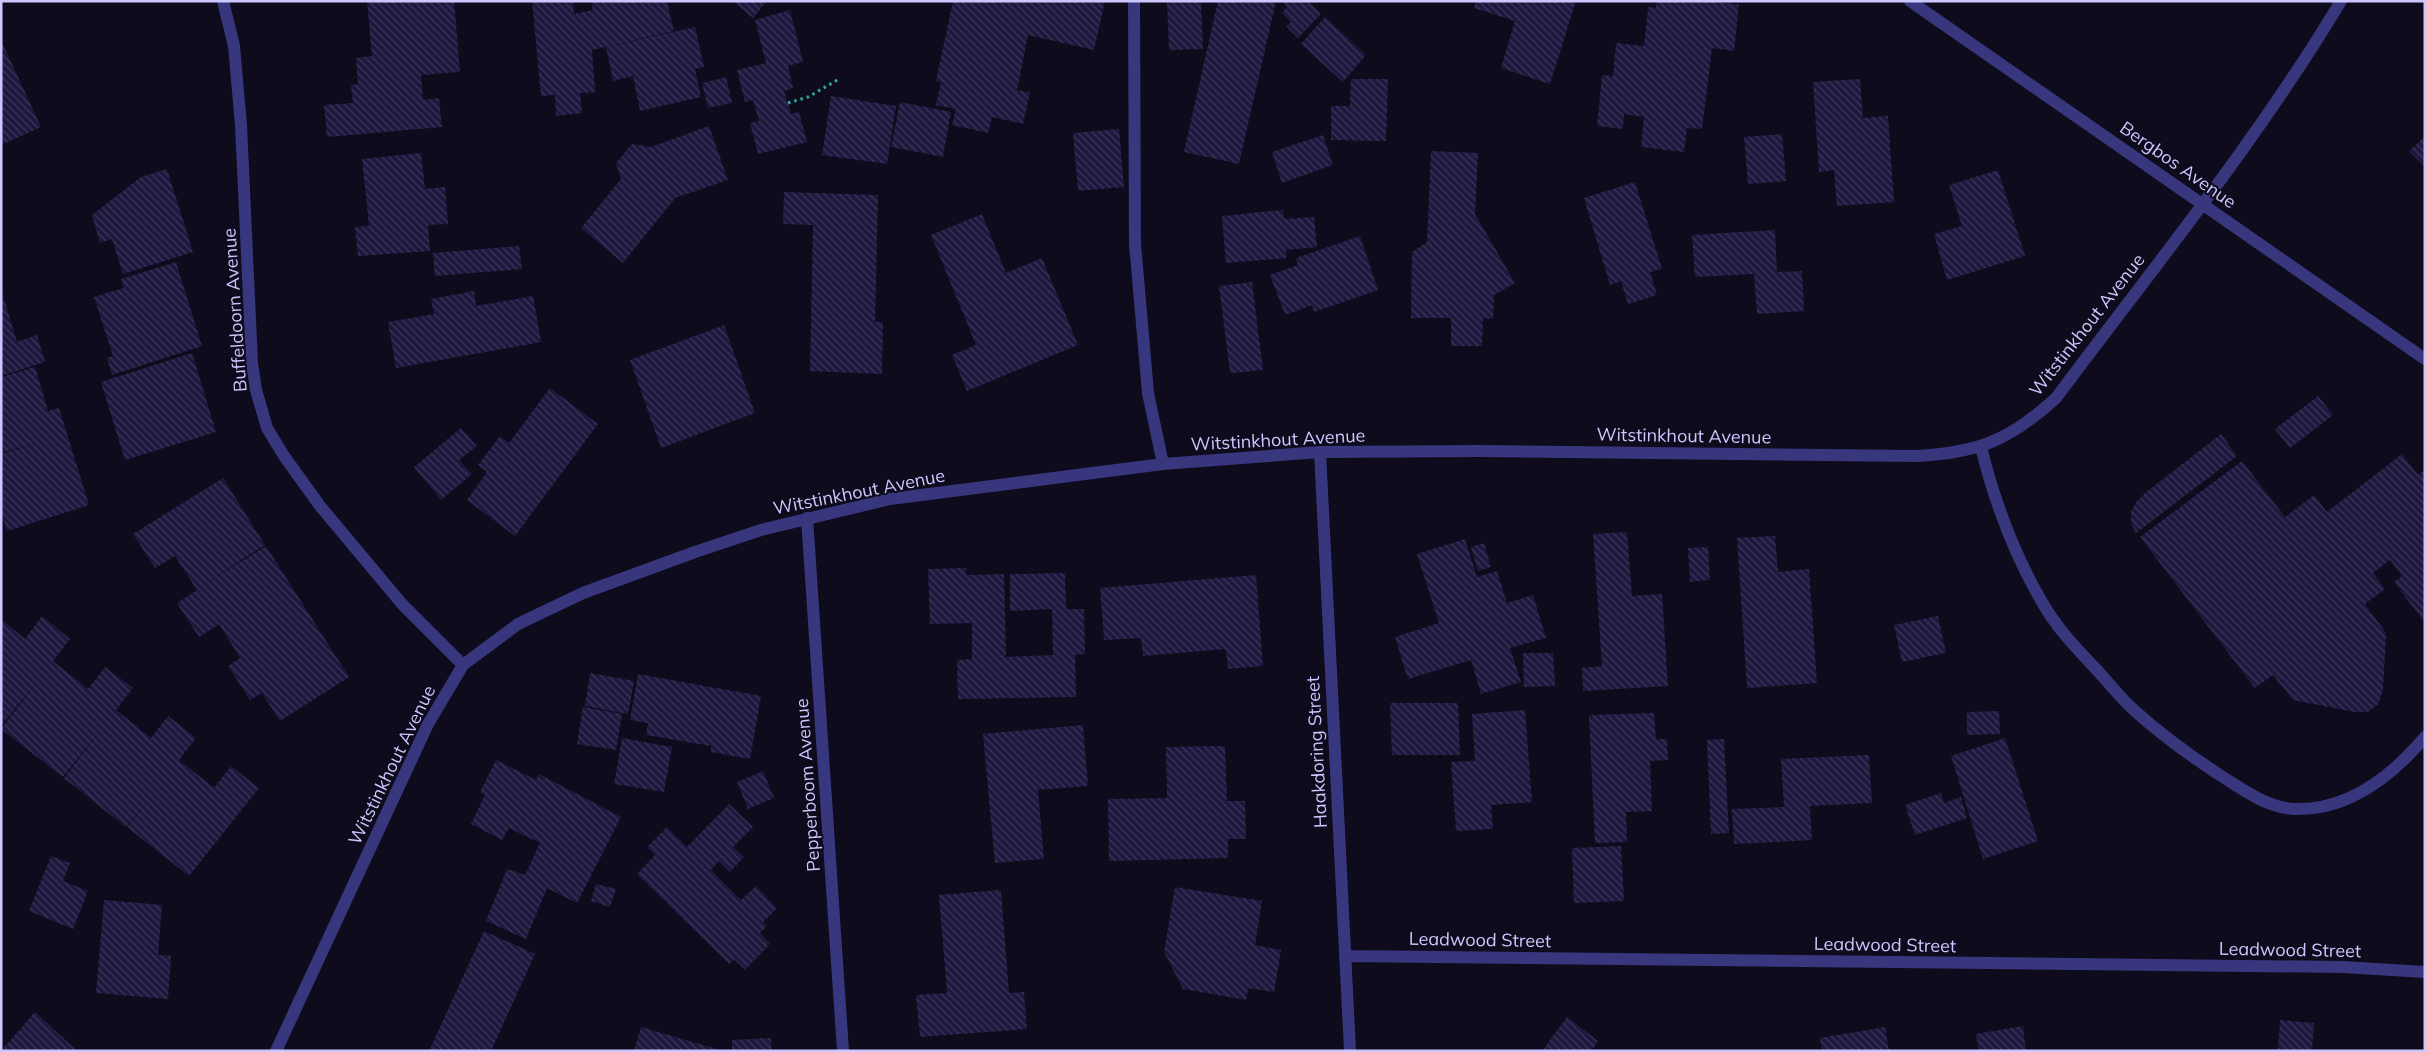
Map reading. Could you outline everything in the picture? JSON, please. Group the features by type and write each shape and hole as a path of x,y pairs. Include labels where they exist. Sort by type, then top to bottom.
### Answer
{"street":[{"name":"Buffeldoorn Avenue","path":"223,1 234,46 241,124 252,363 256,390 267,428 284,456 327,514 402,604 463,666"},
{"path":"1134,1 1135,244 1148,393 1163,464"},
{"name":"Bergbos Avenue","path":"1910,1 2425,359"},
{"name":"Witstinkhout Avenue","path":"276,1051 428,724 463,666 518,624 583,593 723,542 807,518 890,499 1163,464 1320,452 1480,451 1916,456 1950,454 1981,447 2011,434 2036,416 2056,398 2202,204 2312,50 2341,1"},
{"path":"1981,447 1988,475 2020,562 2042,603 2070,642 2134,711 2197,761 2258,801 2292,809 2315,808 2355,796 2376,783 2408,757 2425,737"},
{"name":"Haakdoring Street","path":"1320,452 1350,1051"},
{"name":"Pepperboom Avenue","path":"807,518 843,1051"},
{"name":"Leadwood Street","path":"1345,956 2343,967 2425,972"}],"path":[{"path":"788,103 808,98 839,79"}],"building":[{"path":"367,1 454,1 460,72 421,75 423,100 439,98 442,127 327,137 324,105 353,103 351,85 358,84 356,58 372,56"},
{"path":"532,1 573,1 574,14 593,10 591,1 667,1 674,31 592,50 595,92 580,93 582,113 556,116 555,95 541,96"},
{"path":"733,1 767,1 753,18"},
{"path":"953,1 1105,1 1094,50 1028,35 1017,90 1030,92 1023,124 992,117 988,133 952,125 956,109 936,105 941,82 936,81"},
{"path":"1167,1 1201,1 1203,49 1169,50"},
{"path":"1218,1 1276,1 1239,164 1184,152"},
{"path":"1282,1 1308,1 1321,14 1298,38 1286,26 1291,22 1282,13 1287,7"},
{"path":"1476,1 1576,1 1550,84 1501,68 1515,21 1474,8"},
{"path":"1656,1 1716,1 1739,5 1734,51 1712,48 1702,129 1687,128 1684,152 1641,147 1644,117 1624,114 1623,129 1597,126 1602,75 1613,76 1616,43 1644,46 1648,7 1656,8"},
{"path":"790,10 803,62 788,66 793,88 784,91 791,114 799,112 807,142 758,154 750,123 759,121 753,100 745,102 737,70 766,63 755,20"},
{"path":"1325,17 1366,55 1343,82 1301,44"},
{"path":"695,27 704,67 695,69 701,97 640,111 633,76 613,81 606,47"},
{"path":"1,40 41,127 1,145"},
{"path":"726,77 732,103 708,108 702,83"},
{"path":"1351,79 1388,79 1386,141 1331,140 1331,106 1350,106"},
{"path":"1860,79 1863,118 1888,116 1894,202 1837,206 1834,170 1819,172 1813,82"},
{"path":"831,96 896,106 887,164 822,155"},
{"path":"900,102 951,112 943,157 891,147"},
{"path":"709,126 728,180 675,198 623,263 581,228 621,179 616,163 632,144 651,147"},
{"path":"1119,129 1124,187 1078,191 1073,133"},
{"path":"1782,134 1786,181 1748,184 1744,137"},
{"path":"1323,135 1333,165 1282,183 1272,152"},
{"path":"2425,136 2425,167 2409,151"},
{"path":"1431,151 1478,153 1475,214 1515,283 1494,295 1493,319 1483,318 1482,346 1451,346 1451,318 1411,318 1412,252 1427,242"},
{"path":"421,153 425,189 445,187 448,224 428,225 430,251 358,256 355,227 369,226 362,159"},
{"path":"167,169 193,252 123,274 112,239 100,243 92,215 141,177"},
{"path":"1998,170 2025,256 1947,280 1934,234 1962,226 1949,185"},
{"path":"1635,182 1662,269 1650,272 1657,295 1628,304 1621,281 1610,285 1584,198"},
{"path":"784,192 878,195 875,322 883,322 882,374 810,371 813,225 783,224"},
{"path":"1283,210 1284,219 1314,217 1317,247 1286,250 1287,258 1226,263 1222,216"},
{"path":"982,214 1006,273 1042,258 1078,345 967,391 952,355 976,345 931,235"},
{"path":"1775,230 1777,272 1802,271 1804,311 1757,314 1754,274 1695,277 1692,235"},
{"path":"1360,236 1378,290 1314,312 1312,305 1285,315 1270,275 1298,265 1296,258"},
{"path":"519,246 522,269 435,276 433,253"},
{"path":"176,262 202,346 112,375 107,358 113,356 94,297 124,288 121,279"},
{"path":"1252,282 1263,370 1230,373 1219,286"},
{"path":"474,291 476,306 533,296 541,342 396,368 388,322 434,314 431,299"},
{"path":"2,292 17,342 37,335 45,362 1,376"},
{"path":"724,325 755,413 661,448 630,360"},
{"path":"192,353 216,432 125,460 101,382"},
{"path":"35,367 48,411 59,408 89,505 7,531 1,512 1,454 45,441 1,453 1,377"},
{"path":"550,388 598,424 515,536 467,500 487,472 478,465 500,436 509,443"},
{"path":"2318,396 2333,415 2290,448 2275,429"},
{"path":"461,428 477,446 459,460 472,474 441,500 414,467"},
{"path":"2221,434 2237,456 2136,533 2131,523 2131,512 2136,502"},
{"path":"2402,454 2418,475 2425,470 2425,623 2394,582 2402,576 2390,560 2373,573 2385,589 2365,604 2386,633 2383,690 2378,704 2368,712 2355,712 2293,700 2273,675 2255,688 2140,537 2242,461 2285,517 2314,495 2327,512"},
{"path":"223,478 265,545 200,587 266,546 349,677 280,721 262,693 250,700 228,666 240,658 219,624 199,637 177,603 197,590 175,556 155,568 133,534"},
{"path":"1627,532 1632,596 1662,594 1668,686 1583,691 1582,668 1602,666 1593,534"},
{"path":"1775,536 1778,572 1809,569 1817,683 1747,688 1737,538"},
{"path":"1465,539 1477,577 1497,571 1507,603 1533,595 1546,638 1510,648 1521,682 1481,694 1471,660 1408,679 1395,637 1439,623 1417,554"},
{"path":"1484,543 1491,567 1478,571 1471,547"},
{"path":"1708,547 1710,580 1690,582 1688,548"},
{"path":"966,568 966,575 1004,574 1006,657 1053,655 1052,609 1010,611 1010,574 1065,573 1066,609 1084,609 1085,654 1075,655 1076,697 958,699 957,660 972,659 972,623 930,624 928,569"},
{"path":"1256,575 1263,666 1228,669 1226,649 1143,656 1141,638 1104,640 1100,588"},
{"path":"42,616 70,639 53,661 88,689 105,667 133,688 116,710 151,738 168,716 196,738 179,760 214,788 231,766 259,788 189,876 127,827 149,800 126,827 64,778 103,727 63,777 1,729 37,682 1,726 1,619 25,639"},
{"path":"1938,616 1946,653 1902,662 1894,625"},
{"path":"1523,653 1553,653 1555,686 1524,687"},
{"path":"590,673 634,681 628,714 585,706"},
{"path":"638,674 761,696 750,759 711,752 711,746 646,735 648,723 630,720"},
{"path":"1390,703 1458,703 1460,755 1392,755"},
{"path":"583,707 622,714 616,750 577,744"},
{"path":"1525,710 1532,802 1491,805 1493,829 1456,831 1451,762 1475,761 1472,714"},
{"path":"1999,711 2000,734 1967,735 1967,712"},
{"path":"1654,713 1656,739 1667,739 1668,760 1650,761 1652,811 1626,812 1627,842 1595,843 1589,715"},
{"path":"1083,725 1088,786 1038,790 1044,859 995,863 983,734"},
{"path":"622,738 672,747 664,792 614,784"},
{"path":"2005,738 2038,841 1983,859 1951,756"},
{"path":"1724,739 1729,833 1711,834 1707,740"},
{"path":"1225,746 1227,801 1245,801 1246,839 1228,839 1228,858 1109,861 1108,799 1167,798 1166,747"},
{"path":"1869,755 1872,803 1810,806 1812,840 1734,844 1732,809 1784,807 1781,759"},
{"path":"496,760 536,780 539,774 621,817 577,903 547,888 526,939 486,921 507,869 525,875 540,843 509,828 502,840 471,824 485,795 480,792"},
{"path":"763,771 774,798 748,809 737,782"},
{"path":"1941,793 1944,803 1961,797 1967,818 1915,835 1905,805"},
{"path":"729,804 753,827 733,847 744,857 730,872 719,861 711,870 741,900 756,886 777,908 763,922 767,926 760,933 770,944 745,970 734,959 729,964 637,874 655,855 647,847 667,827 687,847"},
{"path":"1621,846 1624,901 1574,903 1572,848"},
{"path":"51,856 70,863 63,881 88,891 73,929 29,911"},
{"path":"596,884 616,889 610,907 591,901"},
{"path":"1175,887 1262,901 1255,945 1281,950 1274,992 1248,988 1246,1000 1183,989 1164,952"},
{"path":"1001,890 1009,993 1024,992 1027,1029 920,1037 916,995 947,993 939,895"},
{"path":"104,900 162,905 158,955 171,956 168,999 96,993"},
{"path":"484,931 535,954 491,1051 429,1051"},
{"path":"35,1012 77,1051 1,1051"},
{"path":"1567,1017 1598,1041 1591,1051 1542,1051"},
{"path":"2280,1020 2314,1023 2312,1051 2278,1051"},
{"path":"2023,1026 2026,1051 1979,1051 1976,1034"},
{"path":"641,1027 720,1050 720,1051 634,1051"},
{"path":"1885,1027 1889,1051 1822,1051 1820,1038"},
{"path":"771,1038 772,1051 732,1051 732,1040"}]}
